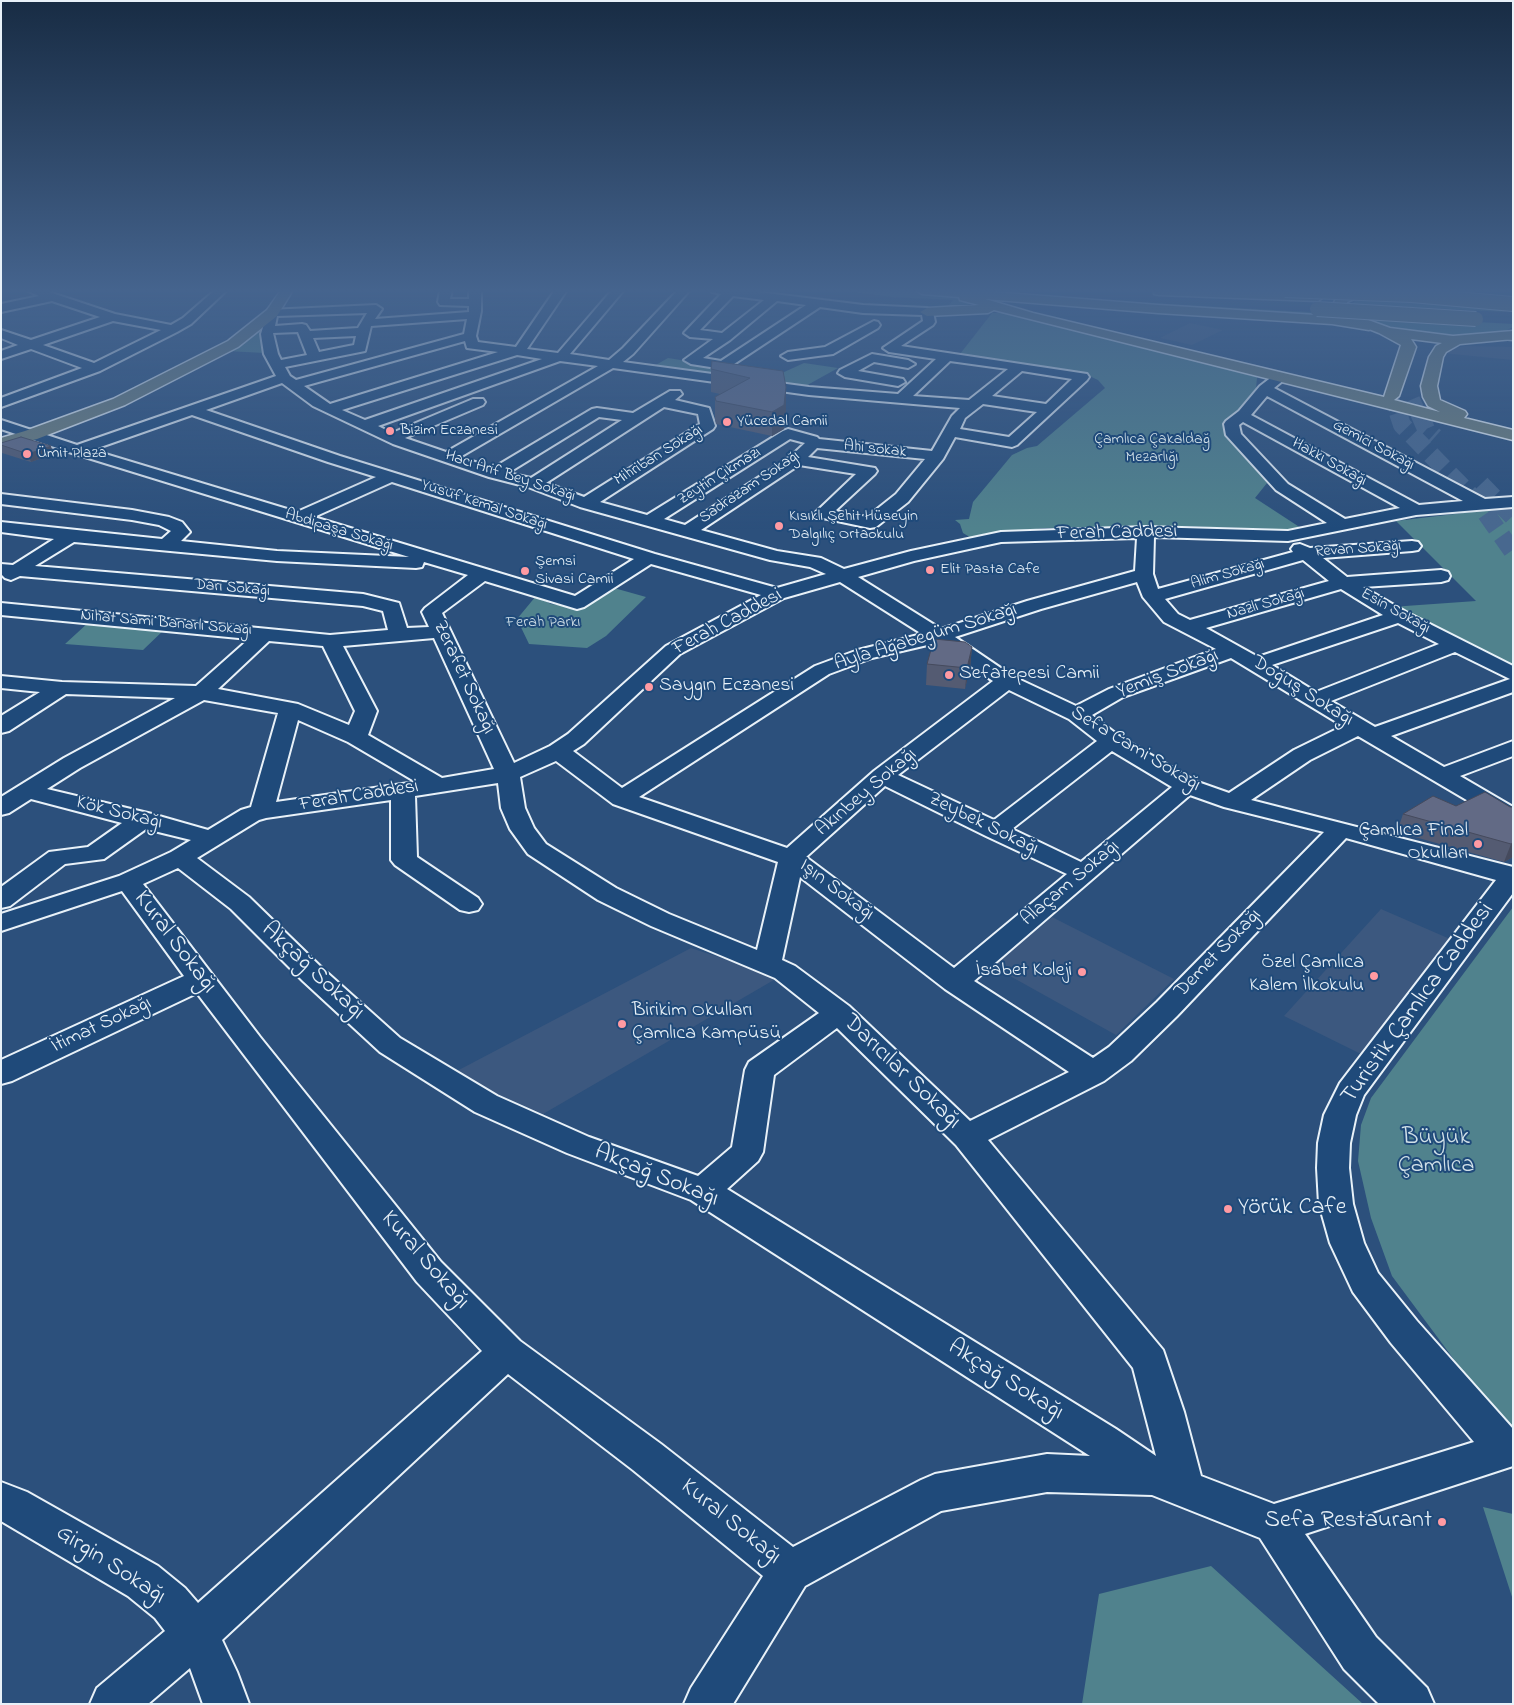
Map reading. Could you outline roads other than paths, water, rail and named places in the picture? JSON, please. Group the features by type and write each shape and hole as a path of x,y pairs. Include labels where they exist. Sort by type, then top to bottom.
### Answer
{"main road":[{"path":"1,443 133,388 169,370"},
{"path":"1,437 26,433 119,402 185,370"},
{"path":"1255,370 1513,435"},
{"path":"1268,370 1513,429"},
{"path":"1324,383 1350,388 1378,386 1389,370"},
{"path":"1391,396 1401,370"},
{"path":"1433,370 1429,386 1434,403 1470,418"}],"street":[{"path":"1,403 91,370"},
{"path":"282,370 290,380"},
{"path":"290,380 301,370"},
{"path":"77,450 192,410 290,380 338,370"},
{"path":"290,380 339,370"},
{"path":"329,409 457,370"},
{"path":"366,425 523,370"},
{"path":"393,438 553,370"},
{"path":"448,457 601,370"},
{"path":"658,370 809,391 977,402 1049,409"},
{"path":"852,370 844,374 898,382"},
{"path":"902,398 933,370"},
{"path":"796,460 868,471 823,513 870,523 902,498 937,456 959,416 1016,370"},
{"path":"950,432 1012,442 1082,376 1037,370"},
{"path":"534,484 600,440 703,376"},
{"path":"1282,376 1265,389 1242,416 1230,424 1234,435 1282,487 1340,524"},
{"name":"Hacı Arif Bey Sokağı","path":"290,380 329,409 393,438 495,474 534,484 586,503 776,556 815,562 844,576"},
{"name":"Gemici Sokağı","path":"1265,389 1481,504"},
{"name":"Mihriban Sokağı","path":"586,503 708,426 704,411 662,402"},
{"name":"Yusuf Kemal Sokağı","path":"192,410 391,477 649,558 777,594"},
{"path":"495,474 598,412 636,418"},
{"name":"Hakkı Sokağı","path":"1242,416 1416,510"},
{"name":"Abdipaşa Sokağı","path":"1,424 77,450 297,518 577,602 649,558"},
{"name":"Sadrazam Sokağı","path":"688,531 796,460 813,443 812,440 788,434"},
{"name":"Zeytin Çıkmazı","path":"651,520 788,434"},
{"name":"Ahi sokak","path":"813,443 937,456"},
{"path":"1255,458 1304,449"},
{"path":"297,518 391,477"},
{"path":"1,499 132,515 163,521 176,526 181,532 166,545"},
{"name":"Ferah Caddesi","path":"1,923 128,881 180,857 250,815 262,811 508,774 558,751 576,738 673,650 777,594 910,556 1001,537 1146,532 1288,536 1416,510 1481,504 1510,506"},
{"path":"1,527 71,536 277,556 446,564"},
{"name":"Doğuş Sokağı","path":"1146,532 1144,574 1152,597 1171,618 1233,650 1513,817"},
{"path":"6,574 71,536"},
{"name":"Esin Sokağı","path":"1288,536 1304,554 1343,583 1399,616 1513,674"},
{"name":"Revan Sokağı","path":"1304,554 1412,546"},
{"name":"Alim Sokağı","path":"1152,597 1304,554"},
{"name":"Darı Sokağı","path":"6,574 364,600 392,607 398,635"},
{"name":"Zerafet Sokağı","path":"482,574 432,612 508,774"},
{"name":"Ayla Ağabegüm Sokağı","path":"620,799 822,670 865,654 939,636 1144,574"},
{"name":"Sefa Cami Sokağı","path":"844,576 1007,681 1077,714 1111,740 1187,786 1232,802 1341,829 1512,876"},
{"name":"Nazlı Sokağı","path":"1188,627 1343,583 1441,576"},
{"name":"Nihat Sami Banarlı Sokağı","path":"1,609 330,641 398,635"},
{"path":"1256,664 1399,616"},
{"path":"398,635 440,632"},
{"path":"1,808 79,759 201,693 236,663 265,634"},
{"path":"330,641 366,711 356,737"},
{"path":"1314,700 1455,645"},
{"name":"Yemiş Sokağı","path":"1077,714 1116,693 1233,650"},
{"name":"Akınbey Sokağı","path":"791,858 882,776 1007,681"},
{"path":"1,682 62,688 201,693 290,709 327,723 356,737 438,785"},
{"path":"1232,802 1302,755 1367,731 1513,685"},
{"path":"1,726 62,688"},
{"path":"262,811 290,709"},
{"path":"995,831 1111,740"},
{"path":"1443,775 1513,748"},
{"name":"Işın Sokağı","path":"558,751 620,799 791,858 955,982 1093,1073"},
{"name":"Darıcılar Sokağı","path":"508,774 513,808 522,829 537,849 608,894 660,920 786,972 840,1013 966,1137 1150,1361 1168,1482"},
{"name":"Zeybek Sokağı","path":"882,776 1084,873"},
{"name":"Alaçam Sokağı","path":"955,982 1187,786"},
{"name":"Kök Sokağı","path":"26,791 143,819 212,838"},
{"path":"403,791 404,860 469,904"},
{"path":"1,900 58,857 96,854 143,819"},
{"name":"Demet Sokağı","path":"966,1137 1093,1073 1120,1054 1341,829"},
{"name":"Akçağ Sokağı","path":"180,857 240,903 313,975 390,1045 486,1104 578,1145 703,1190 1168,1482"},
{"path":"768,964 791,858"},
{"name":"Turistik Çamlıca Caddesi","path":"1274,1524 1506,1450 1404,1332 1365,1282 1347,1243 1336,1204 1333,1168 1334,1143 1340,1115 1351,1091 1512,876"},
{"name":"Kural Sokağı","path":"128,881 250,1044 428,1272 507,1352 640,1451 790,1571"},
{"name":"İtimat Sokağı","path":"1,1073 202,979"},
{"path":"703,1190 746,1152 760,1070 840,1013"},
{"path":"113,1704 196,1634 507,1352"},
{"path":"708,1704 790,1571 934,1493 1047,1473 1168,1482 1274,1524 1360,1654 1411,1704"},
{"name":"Girgin Sokağı","path":"1,1501 13,1506 143,1581 170,1603 196,1634 215,1672 226,1704"}],"tunnel":[{"path":"1391,396 1398,415"},
{"path":"1413,399 1420,415"},
{"path":"1398,413 1402,425 1480,505 1513,552"},
{"path":"1419,413 1426,429 1435,437"},
{"path":"1481,484 1513,517"}],"place":[{"name":"Yücedal Camii","path":"727,422"},
{"name":"Bizim Eczanesi","path":"390,431"},
{"name":"Ümit Plaza","path":"27,454"},
{"name":"Kısıklı Şehit Hüseyin Dalgılıç Ortaokulu","path":"779,526"},
{"name":"Elit Pasta Cafe","path":"930,570"},
{"name":"Şemsi Sivasi Camii","path":"525,571"},
{"name":"Sefatepesi Camii","path":"949,675"},
{"name":"Saygın Eczanesi","path":"649,687"},
{"name":"Çamlıca Final Okulları","path":"1478,844"},
{"name":"İsabet Koleji","path":"1082,972"},
{"name":"Özel Çamlıca Kalem İlkokulu","path":"1374,976"},
{"name":"Birikim Okulları Çamlıca Kampüsü","path":"622,1024"},
{"name":"Yörük Cafe","path":"1228,1209"},
{"name":"Sefa Restaurant","path":"1442,1522"}],"park label":[{"name":"Çamlıca Çakaldağ Mezarlığı","path":"1152,449"},
{"name":"Ferah Parkı","path":"543,623"},
{"name":"Büyük Çamlıca","path":"1436,1153"}]}
